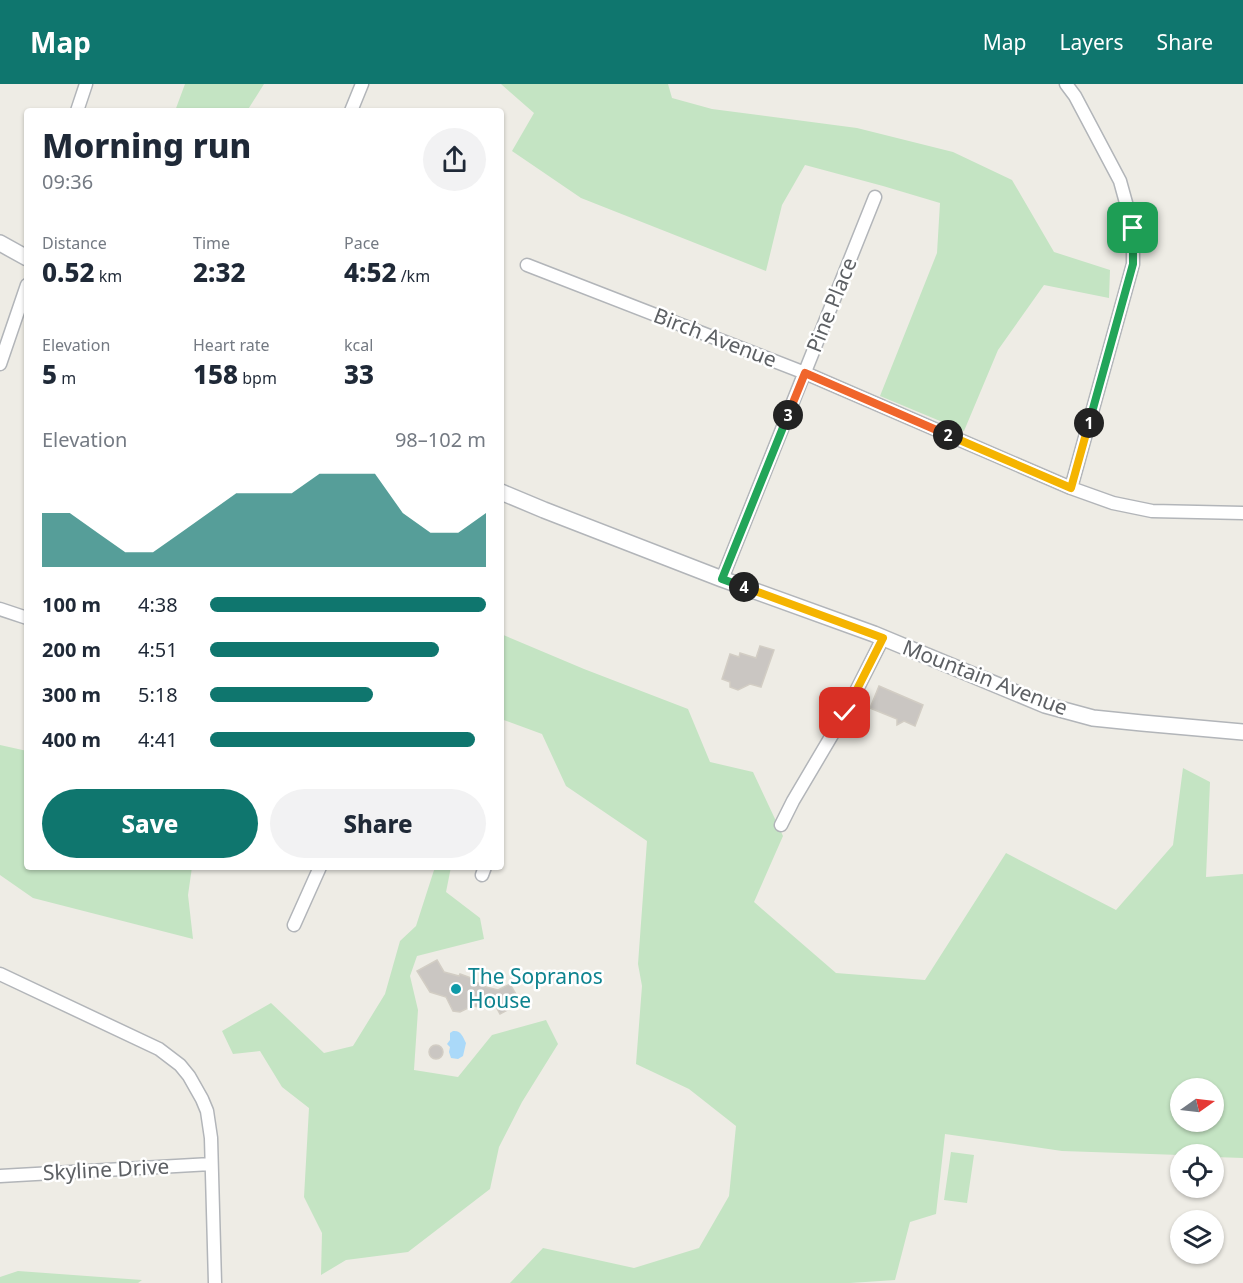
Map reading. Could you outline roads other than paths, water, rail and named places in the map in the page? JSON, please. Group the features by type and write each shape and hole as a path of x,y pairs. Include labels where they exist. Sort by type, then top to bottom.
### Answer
{"street":[{"path":"78,108 86,84"},
{"path":"352,108 362,84"},
{"path":"1066,84 1075,96 1120,181 1133,228 1133,264 1071,488"},
{"name":"Pine Place","path":"722,579 875,197"},
{"path":"0,243 24,256"},
{"name":"Birch Avenue","path":"526,265 805,373 1071,488 1113,503 1152,511 1243,513"},
{"path":"0,364 24,294"},
{"name":"Mountain Avenue","path":"504,493 722,579 883,638 1045,705 1070,713 1117,721 1243,732"},
{"path":"0,609 24,617"},
{"path":"781,825 845,713 883,638"},
{"path":"294,925 319,870"},
{"path":"0,974 159,1048 180,1065 196,1087 207,1111 211,1137 215,1283"},
{"name":"Skyline Drive","path":"0,1176 211,1164"}],"water":[{"path":"453,1031 460,1033 466,1043 463,1056 458,1059 451,1058 450,1047 447,1044 450,1040 450,1033"}],"place":[{"name":"The Sopranos House","path":"456,989"}]}
